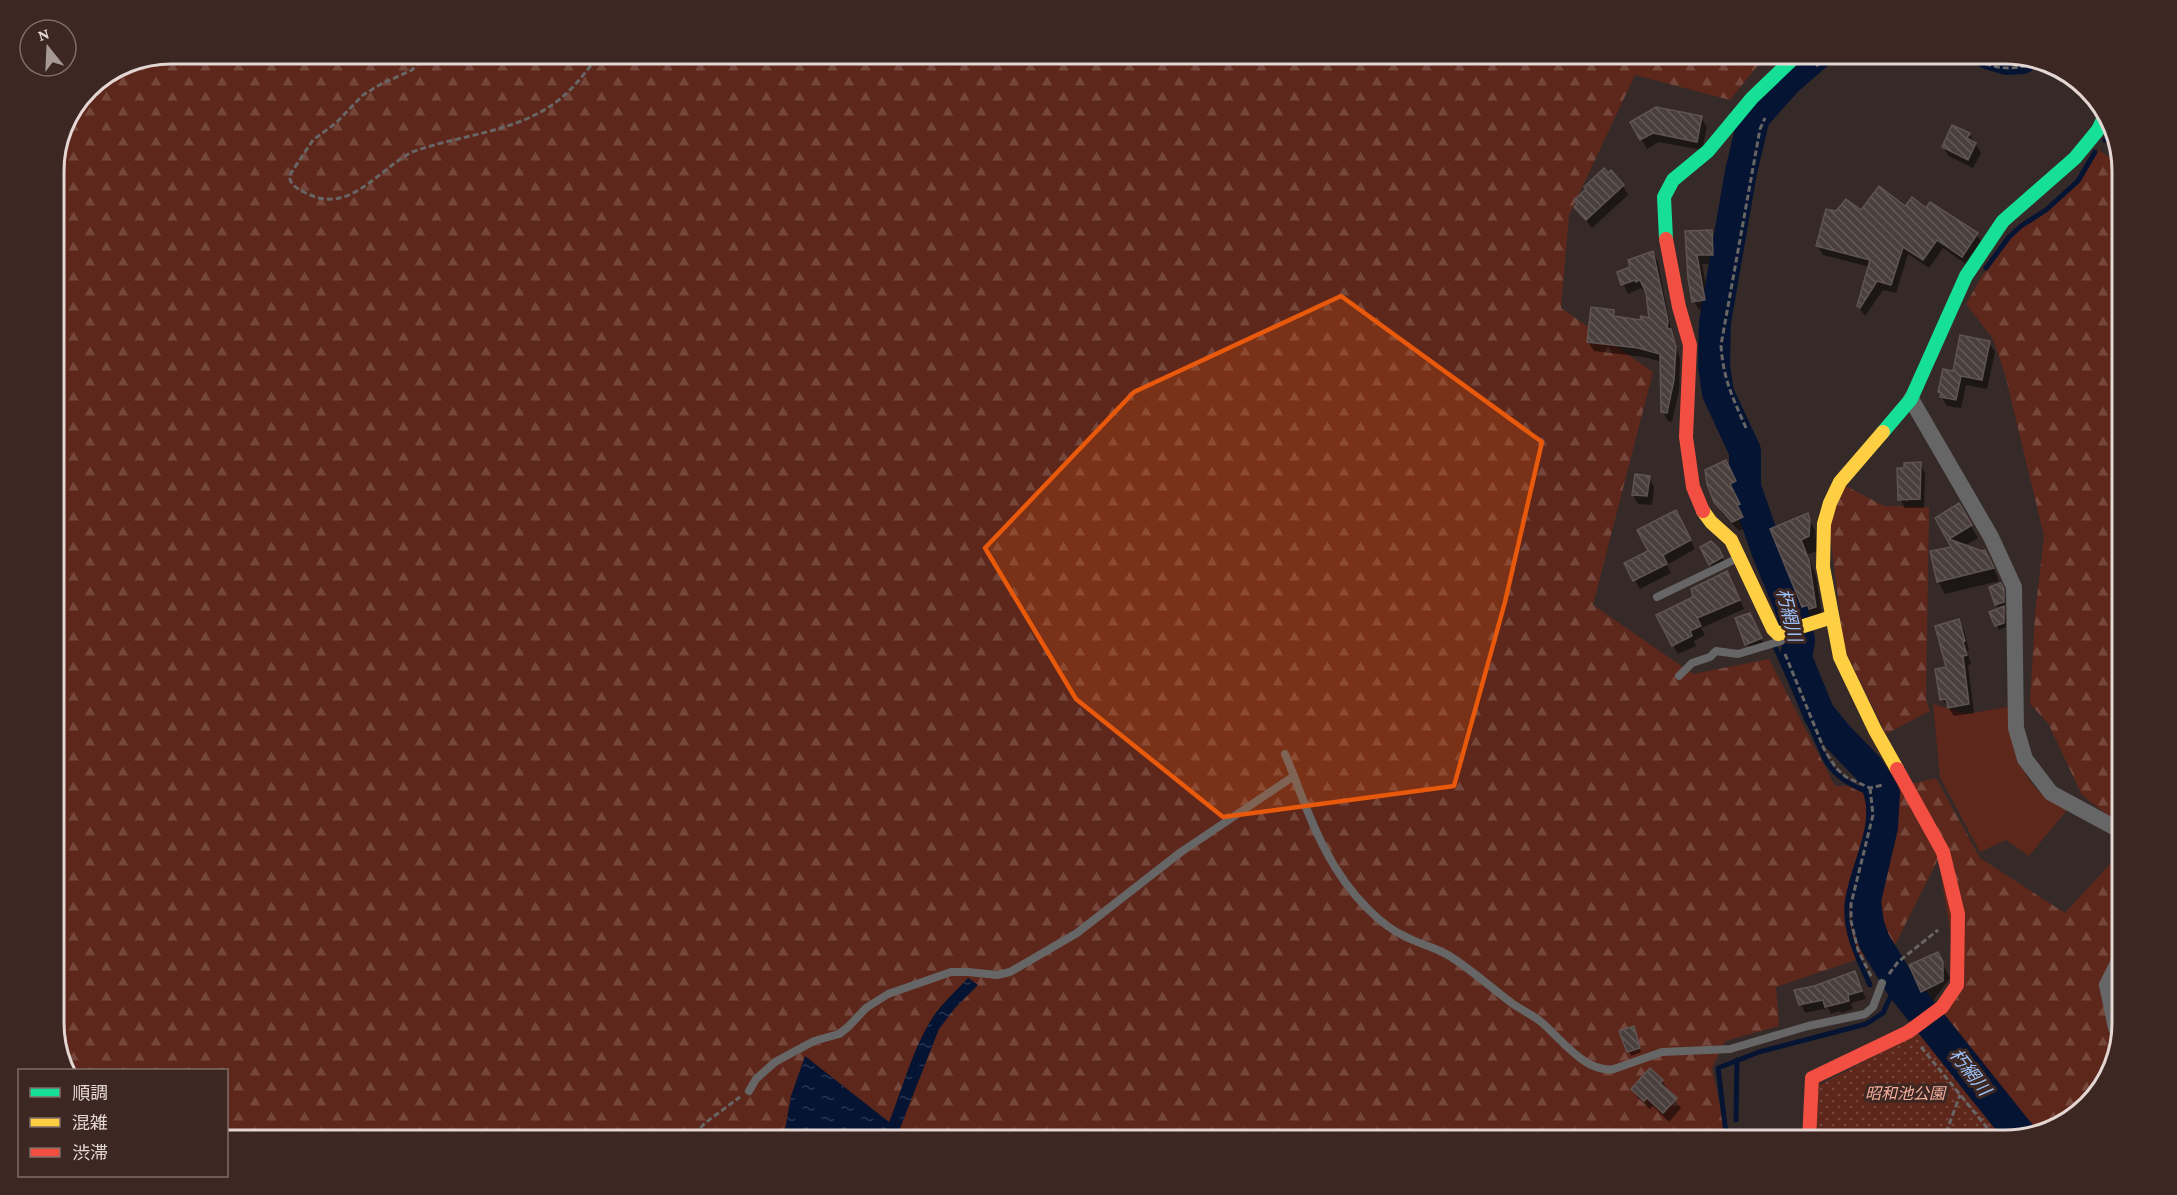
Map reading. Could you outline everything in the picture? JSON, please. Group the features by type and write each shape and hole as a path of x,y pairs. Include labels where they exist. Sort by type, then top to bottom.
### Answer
{"street":[{"path":"1788,64 1752,98 1708,151 1673,180 1664,197 1666,242 1679,308 1690,345 1686,437 1692,487 1701,509 1711,522 1731,540 1737,559 1773,629 1778,634 1832,617"},
{"path":"1810,1130 1812,1078 1908,1032 1942,1007 1957,985 1958,914 1943,852 1875,730 1840,657 1823,567 1824,524 1830,503 1840,482 1911,399 1966,276 2003,221 2075,158 2101,123"},
{"path":"1911,399 1991,537 2014,587 2016,728 2025,759 2050,793 2112,826"},
{"path":"2112,975 2107,985 2112,1009"}],"lane":[{"path":"1657,597 1737,559"},
{"path":"1679,676 1692,663 1710,657 1716,651 1738,654 1776,642"},
{"path":"1285,754 1315,832 1350,888 1369,910 1406,937 1433,947 1470,969 1512,1003 1541,1022 1565,1047 1598,1069 1605,1071 1614,1069 1662,1052 1730,1049 1808,1026 1865,1014 1873,1007 1881,986"},
{"path":"749,1090 756,1079 775,1062 814,1041 839,1034 866,1008 888,994 951,972 997,975 1010,972 1077,933 1181,852 1294,776"}],"path":[{"path":"417,64 412,70 363,95 336,123 313,140 290,176 294,187 315,198 340,199 368,185 399,159 412,152 519,122 547,109 562,98 591,64"},
{"path":"1814,67 1818,64"},
{"path":"1987,64 1998,68 2023,66"},
{"path":"1746,428 1734,404 1722,369 1721,345 1760,129 1765,117"},
{"path":"1776,642 1836,768 1846,777 1870,788 1884,785"},
{"path":"1870,788 1873,815 1851,904 1851,921 1858,950 1875,984 1881,986"},
{"path":"1898,962 1958,914"},
{"path":"1908,1032 1989,1130"},
{"path":"699,1130 749,1090"},
{"path":"1947,1130 1960,1095"}],"highlighted area":[{"path":"1341,296 1542,442 1505,602 1454,786 1223,817 1076,699 985,548 1134,392"}],"green space":[{"path":"171,64 1759,64 1730,100 1635,75 1569,215 1561,308 1653,372 1593,605 1693,674 1769,659 1835,786 1899,787 1936,778 1980,858 2065,913 2112,862 2112,1038 2102,1071 2081,1099 2059,1116 2024,1129 1938,1020 1959,982 1938,859 1894,947 1776,987 1779,1026 1725,1041 1712,1068 1725,1130 228,1130 228,1069 74,1069 65,1031 65,164 68,144 75,124 82,112 101,91 124,75 157,65"},
{"path":"2098,150 2111,159 2112,818 2082,795 2048,723 2030,704 2035,615 2044,536 2005,374 1993,339 1966,304 1982,276 2012,236 2076,186"},
{"path":"1844,485 1884,506 1929,507 1926,699 1930,711 1886,734 1844,648 1829,525"},
{"path":"1933,704 1967,714 2012,706 2019,754 2029,779 2050,800 2067,810 2029,856 2006,840 1980,852 1940,777"},
{"name":"昭和池公園","path":"1920,1033 1972,1101 1980,1096 2006,1130 1816,1130 1819,1085"}],"water":[{"path":"968,978 978,985 955,1008 939,1029 899,1130 785,1130 791,1096 805,1056 889,1122 922,1036 941,1006"}],"building":[{"path":"1656,107 1702,116 1697,142 1653,133 1640,140 1630,122"},
{"path":"1952,125 1970,133 1967,138 1976,143 1968,160 1942,147"},
{"path":"1604,168 1608,173 1611,170 1624,185 1586,220 1574,207 1577,204 1574,200"},
{"path":"1879,186 1905,206 1912,197 1926,208 1930,202 1978,233 1962,257 1937,240 1923,260 1903,247 1891,285 1877,281 1860,308 1857,306 1870,260 1816,246 1826,209 1836,211 1846,199 1861,210"},
{"path":"1712,230 1713,255 1697,255 1705,300 1692,302 1685,231"},
{"path":"1653,251 1668,321 1667,328 1671,329 1676,347 1674,380 1667,413 1661,412 1660,354 1638,348 1587,342 1591,307 1614,310 1614,316 1640,320 1641,316 1649,318 1646,293 1640,280 1621,285 1617,272 1630,267 1628,260"},
{"path":"1960,335 1990,341 1982,380 1961,376 1956,400 1940,397 1941,393 1938,392 1943,369 1953,371"},
{"path":"1726,460 1736,481 1730,484 1740,504 1737,505 1743,517 1732,522 1714,502 1707,484 1705,470"},
{"path":"1921,462 1920,499 1898,500 1897,468 1904,468 1904,463"},
{"path":"1635,474 1650,476 1647,496 1632,495"},
{"path":"1959,503 1972,525 1949,539 1982,551 1985,550 1994,568 1937,582 1930,551 1951,547 1935,518"},
{"path":"1676,510 1691,540 1663,555 1667,564 1633,581 1624,563 1648,551 1637,530"},
{"path":"1808,513 1809,536 1801,540 1809,560 1816,607 1809,609 1808,605 1802,607 1770,529"},
{"path":"1711,541 1723,557 1709,565 1700,547"},
{"path":"1727,571 1740,600 1697,618 1701,626 1690,631 1692,636 1672,646 1656,615 1693,597 1691,589"},
{"path":"2001,583 2004,589 2004,602 1995,605 1989,587"},
{"path":"2004,606 2004,623 1995,626 1989,612"},
{"path":"1750,613 1762,638 1745,645 1735,618"},
{"path":"1959,619 1967,655 1963,656 1969,704 1948,708 1946,699 1940,700 1935,669 1946,667 1935,626"},
{"path":"1938,952 1943,962 1943,981 1921,992 1909,965"},
{"path":"1855,971 1862,991 1848,995 1849,1001 1825,1007 1823,1000 1799,1005 1794,990 1814,986"},
{"path":"1634,1026 1640,1048 1627,1052 1619,1031"},
{"path":"1650,1068 1663,1080 1660,1083 1677,1098 1663,1113 1647,1098 1644,1101 1631,1089"}],"waterway":[{"name":"朽網川","path":"1806,64 1786,81 1754,117 1741,172 1715,322 1714,366 1718,393 1745,451 1745,487 1768,553 1792,611 1799,640 1796,658 1819,714 1868,768 1884,793 1882,827 1865,900 1868,924 1874,941 1902,987 2016,1130"},
{"path":"1986,268 2009,237 2021,226 2046,210 2078,181 2095,152"},
{"path":"1773,642 1826,761 1843,779 1865,791 1869,819 1849,891 1847,916 1854,947 1870,985"},
{"path":"1726,1130 1718,1068 1759,1052 1866,1024 1883,1013 1898,980"},
{"path":"1736,1120 1737,1060"}],"traffic: fast":[{"path":"1666,239 1664,197 1673,180 1708,151 1752,98 1788,64"},
{"path":"1883,432 1911,399 1966,276 2003,221 2075,158 2101,123"}],"traffic: slow":[{"path":"1883,432 1840,482 1830,503 1824,524 1823,567 1840,657 1875,730 1897,769"},
{"path":"1703,511 1711,522 1731,540 1773,629 1778,634 1832,617"}],"traffic: jam":[{"path":"1666,239 1679,307 1690,345 1686,437 1693,487 1703,511"},
{"path":"1810,1130 1812,1078 1908,1032 1942,1007 1957,985 1958,914 1943,852 1897,769"}]}
